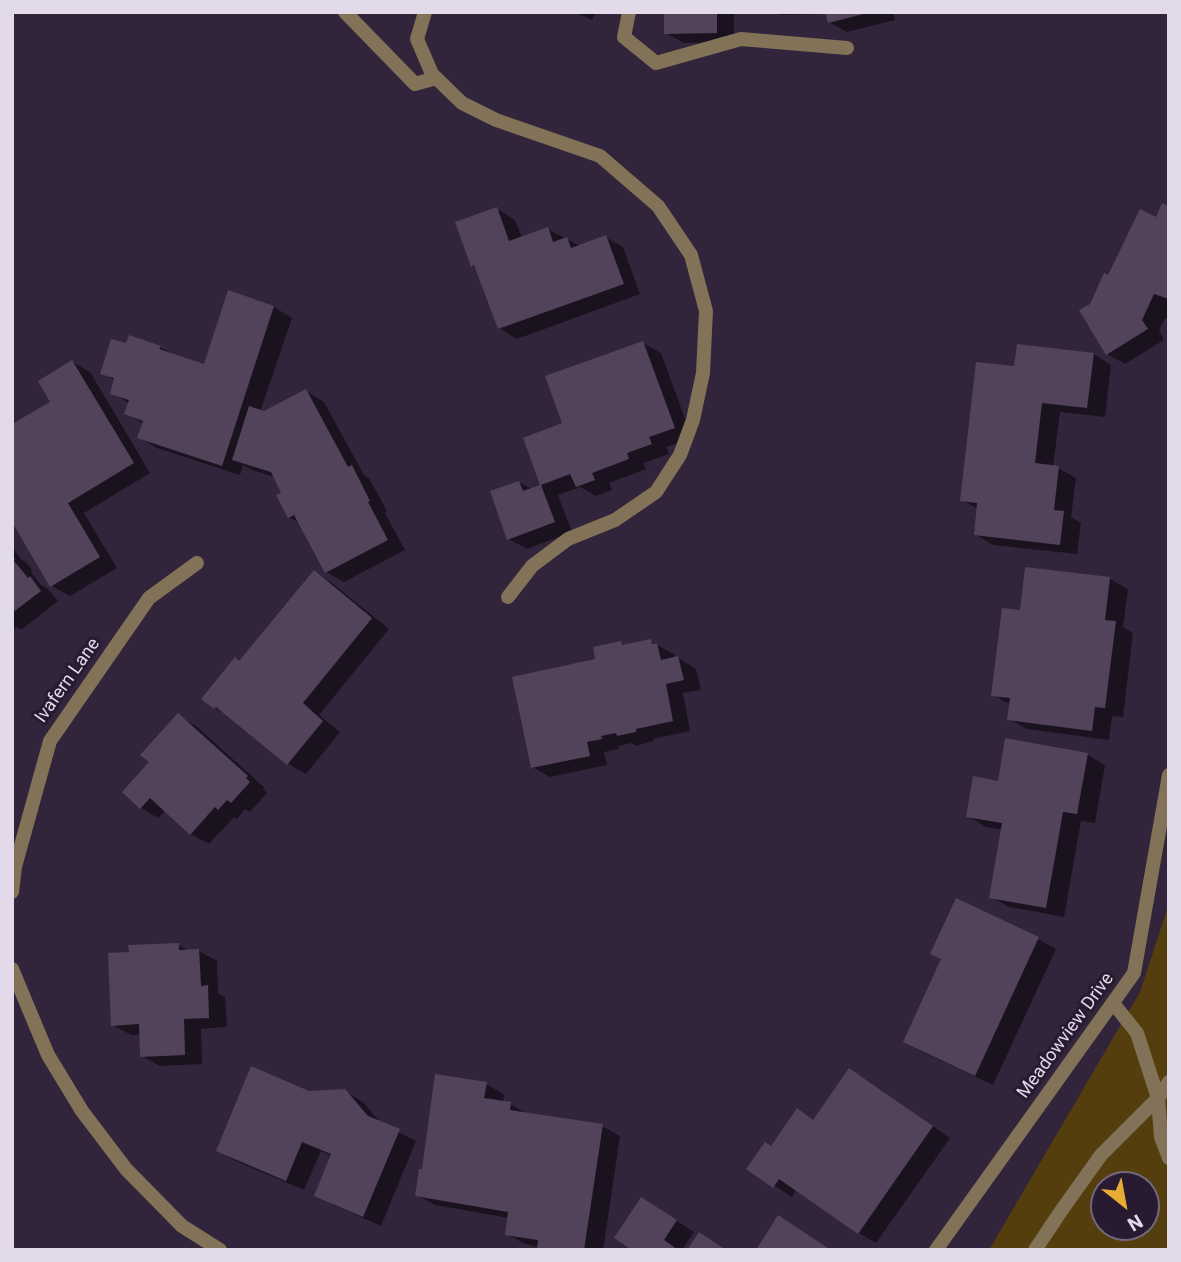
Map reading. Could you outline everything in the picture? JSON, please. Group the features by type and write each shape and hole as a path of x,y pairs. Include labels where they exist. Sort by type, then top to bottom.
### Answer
{"street":[{"path":"345,12 415,85 436,78"},
{"path":"425,12 417,39 432,74 462,103 496,120 600,156 658,206 691,255 706,311 703,373 693,419 680,455 656,492 615,520 568,539 532,566 508,597"},
{"path":"629,12 624,37 656,63 741,38 847,48"},
{"name":"Ivafern Lane","path":"12,892 15,867 50,741 149,598 197,563"},
{"name":"Meadowview Drive","path":"936,1250 1135,973 1169,775"},
{"path":"12,969 47,1055 82,1111 127,1169 182,1226 220,1250"},
{"path":"1113,1003 1137,1033 1158,1098 1161,1137 1169,1158"},
{"path":"1035,1250 1101,1155 1158,1098 1169,1082"}],"shaded area":[{"path":"1169,903 1169,1250 989,1250 1140,992"}],"building":[{"path":"664,12 717,12 717,33 664,34"},
{"path":"825,12 867,12 867,13 828,23"},
{"path":"1162,203 1169,206 1169,299 1154,294 1142,320 1148,329 1106,355 1079,310 1090,304 1104,273 1108,275 1140,209 1156,217"},
{"path":"497,207 509,241 548,227 553,242 567,237 571,248 606,235 624,284 498,329 455,222"},
{"path":"228,290 274,306 222,466 137,438 143,421 124,414 129,400 110,394 114,378 100,374 111,339 126,343 129,335 161,346 159,349 204,364"},
{"path":"643,341 675,428 649,437 652,444 627,453 629,459 592,473 595,480 576,487 570,474 541,485 555,522 507,540 490,491 519,481 523,491 540,485 523,438 562,423 545,376"},
{"path":"1017,344 1094,353 1087,408 1042,403 1035,463 1059,466 1054,510 1064,511 1060,545 974,535 977,503 960,501 976,362 1014,366"},
{"path":"72,360 134,463 68,503 100,557 50,587 12,522 12,424 50,402 38,381"},
{"path":"306,389 348,467 352,465 388,540 325,573 294,515 288,518 276,495 281,493 271,472 232,460 249,406 264,411"},
{"path":"12,555 14,561 41,591 12,613"},
{"path":"1025,567 1110,577 1105,620 1116,621 1105,708 1095,707 1092,731 1007,720 1010,698 991,696 1002,608 1020,610"},
{"path":"314,570 372,618 303,703 323,721 287,765 216,707 214,709 201,699 235,657 239,661"},
{"path":"651,639 652,644 657,643 661,660 678,656 684,680 666,684 673,721 617,736 616,733 601,736 602,739 587,742 590,756 531,768 512,677 595,659 593,647 621,641 622,645"},
{"path":"178,713 248,776 246,778 250,782 231,803 227,800 218,810 215,807 190,835 150,798 140,809 122,792 149,762 140,755"},
{"path":"1005,738 1088,753 1077,814 1063,812 1046,908 989,898 1002,823 966,817 973,776 998,781"},
{"path":"956,898 1039,937 975,1076 903,1042 941,959 930,954"},
{"path":"179,943 179,950 199,949 201,986 208,985 209,1018 184,1019 185,1055 140,1057 139,1024 111,1026 108,953 129,952 128,945"},
{"path":"251,1066 309,1091 345,1089 368,1116 400,1129 363,1217 314,1196 331,1154 302,1142 286,1181 216,1151"},
{"path":"849,1068 933,1126 858,1234 779,1179 773,1188 746,1169 765,1142 771,1146 797,1108 813,1120"},
{"path":"435,1074 487,1082 484,1098 511,1102 510,1110 603,1124 584,1250 537,1250 538,1240 505,1235 508,1212 415,1196 419,1169 422,1169"},
{"path":"641,1197 677,1220 664,1240 678,1250 632,1250 614,1238"},
{"path":"778,1215 831,1250 756,1250"},
{"path":"699,1232 726,1250 687,1250"}]}
